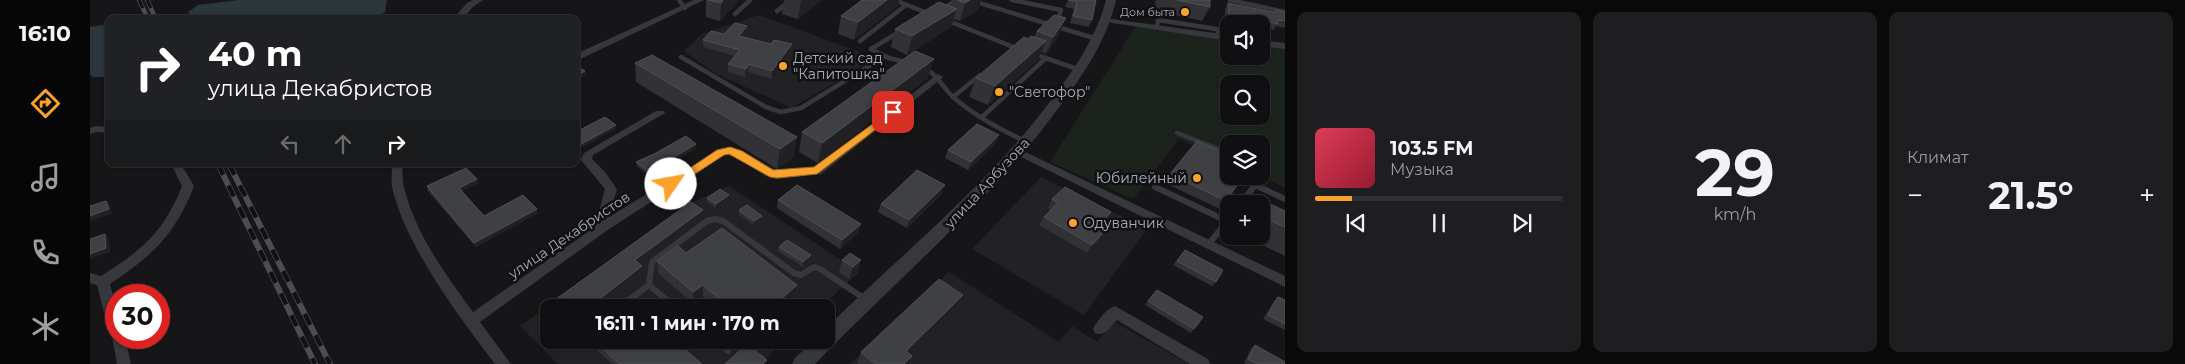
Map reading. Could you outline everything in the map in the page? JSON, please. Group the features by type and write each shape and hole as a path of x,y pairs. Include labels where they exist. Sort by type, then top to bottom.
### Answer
{"street":[{"path":"461,15 470,5 479,0"},
{"path":"580,56 700,0"},
{"name":"улица Арбузова","path":"835,331 949,225 1023,147 1080,70 1099,39 1107,20 1110,0"},
{"path":"1107,20 1220,36"},
{"path":"1270,44 1285,46"},
{"name":"улица Декабристов","path":"472,320 600,230 721,152 730,151 738,153 770,173 817,171 938,77"},
{"path":"600,230 611,189 601,175 586,160 589,153 660,113"},
{"path":"90,131 105,130"},
{"path":"1023,147 1208,245 1285,282"},
{"path":"105,302 97,280 145,252 159,239 180,211 188,186 178,167"},
{"path":"396,167 395,172 403,209 441,279 504,364"},
{"path":"1100,329 1115,312 1203,364"},
{"path":"121,349 124,364"},
{"name":"улица Арбузова","path":"802,364 817,349"}],"lane":[{"path":"679,0 686,8"},
{"path":"735,14 750,0"},
{"path":"777,11 791,0"},
{"path":"894,0 931,14 921,19"},
{"path":"941,10 956,0"},
{"path":"970,0 1099,39"},
{"path":"1012,0 1060,10 1056,26"},
{"path":"1230,0 1285,12"},
{"path":"860,41 906,5"},
{"path":"940,18 1080,70"},
{"path":"904,29 871,49 885,56 923,67 938,77 953,98 1004,131 1023,147"},
{"path":"1006,53 1014,47"},
{"path":"681,58 766,107 788,112 801,108 885,56"},
{"path":"982,117 1046,58"},
{"path":"953,98 984,72"},
{"path":"1177,133 1220,150"},
{"path":"1248,195 1255,185 1285,199"},
{"path":"1155,187 1220,216"},
{"path":"630,299 649,285 652,262 655,259 707,221 715,219 723,221 794,273 801,275 814,267 820,269 867,300"},
{"path":"1208,245 1220,230"},
{"path":"649,285 665,299"}],"shaded area":[{"path":"238,0 387,0 385,12 379,15 190,15 188,12 198,5"},
{"name":"Детский сад \"Капитошка\"","path":"759,15 876,58 792,108 714,73 684,51 702,34"},
{"path":"105,25 105,77 90,75 90,27"},
{"path":"1136,26 1220,39 1220,65 1270,65 1270,46 1285,49 1285,188 1270,181 1270,135 1220,135 1220,158 1179,139 1133,199 1050,162"},
{"path":"1041,177 1147,229 1084,315 972,249"},
{"path":"729,186 859,272 830,299 557,299 687,205"},
{"path":"949,272 1059,342 1072,326 1097,342 1113,321 1189,364 850,364"},
{"path":"540,312 540,346 520,326"},
{"path":"543,349 776,349 760,364 558,364"}],"building":[{"path":"708,0 723,0 721,3"},
{"path":"862,0 887,0 858,22 841,16"},
{"path":"957,0 970,0 965,3"},
{"path":"1069,0 1096,0 1092,20 1073,16 1077,2"},
{"path":"1177,0 1210,0 1210,7"},
{"path":"939,2 957,9 912,36 895,29"},
{"path":"1228,3 1276,13 1276,10 1285,12 1285,21 1277,20 1278,24 1270,22 1270,15 1229,15"},
{"path":"1054,15 1066,18 1053,37 1037,31"},
{"path":"735,23 747,26 739,36 771,44 774,40 792,44 772,71 749,64 746,69 728,64 740,50 703,40 711,31 724,34"},
{"path":"1031,36 1046,41 995,86 976,78 1024,37 1028,39"},
{"path":"915,51 934,59 822,143 802,132"},
{"path":"652,55 797,137 780,149 635,63"},
{"path":"605,117 616,125 580,145 580,130"},
{"path":"977,124 999,135 971,162 948,150"},
{"path":"686,136 696,144 649,172 636,162 656,153"},
{"name":"Юбилейный","path":"1197,141 1220,151 1220,185 1237,185 1230,195 1220,195 1220,198 1170,174"},
{"path":"466,168 477,179 459,188 484,216 523,195 537,209 474,243 427,186"},
{"path":"917,170 945,185 909,220 881,204"},
{"path":"797,185 861,224 842,240 778,200"},
{"name":"Одуванчик","path":"1065,187 1111,212 1097,228 1104,232 1092,245 1044,217 1058,203 1052,199"},
{"path":"720,189 729,195 716,204 707,198"},
{"path":"106,201 109,209 90,216 90,206"},
{"path":"691,202 703,210 635,260 642,266 600,299 556,299"},
{"path":"1270,204 1285,211 1285,227 1270,220"},
{"path":"747,205 762,216 754,221 739,210"},
{"path":"722,228 797,285 781,299 719,299 703,285 693,292 657,261 678,246 686,253"},
{"path":"105,234 106,248 90,254 90,239"},
{"path":"787,240 811,255 803,262 779,247"},
{"path":"1185,250 1223,270 1216,282 1177,261"},
{"path":"850,253 861,260 853,267 842,260"},
{"path":"939,279 963,295 906,351 912,356 904,364 875,364 861,352"},
{"path":"1157,290 1203,317 1194,329 1148,301"},
{"path":"1278,297 1285,300 1285,324 1268,315"},
{"path":"1255,345 1285,362 1285,364 1258,364 1248,359"},
{"path":"603,349 684,349 702,364 619,364"},
{"path":"742,349 753,349 767,360 763,364 725,364"}],"railway":[{"path":"139,0 146,15"},
{"path":"147,0 154,15"},
{"path":"219,167 315,364"},
{"path":"231,167 330,364"}],"place":[{"name":"Дом быта","path":"1185,12"},
{"name":"Детский сад \"Капитошка\"","path":"783,66"},
{"name":"\"Светофор\"","path":"999,92"},
{"name":"Юбилейный","path":"1197,178"},
{"name":"Одуванчик","path":"1073,223"}],"route":[{"path":"671,184 721,152 730,151 738,153 770,173 817,171 893,112"}]}
